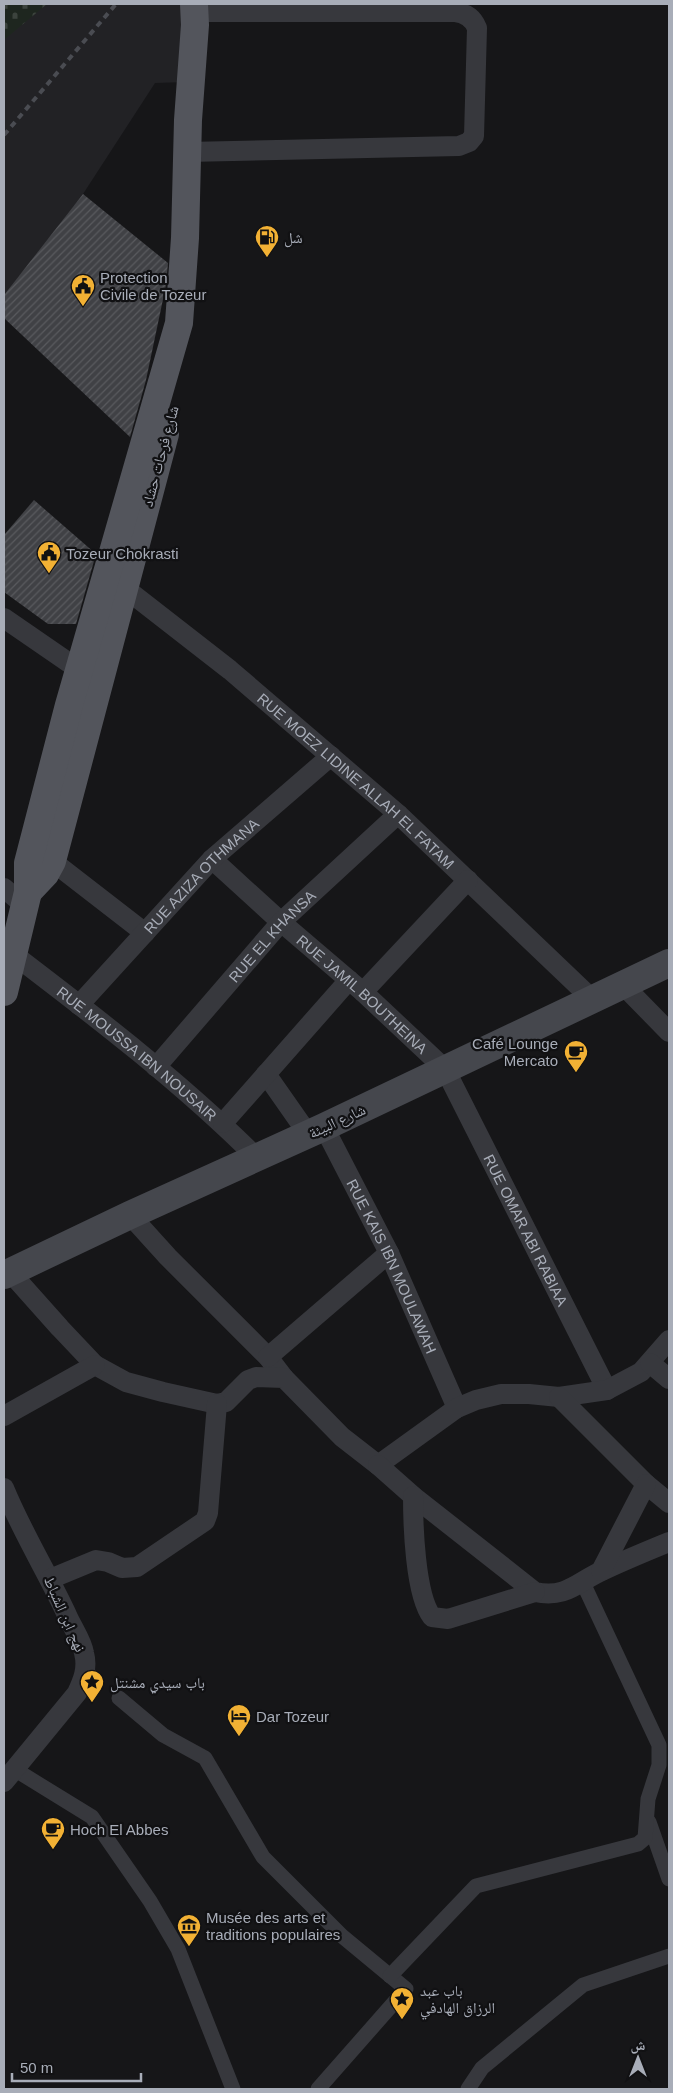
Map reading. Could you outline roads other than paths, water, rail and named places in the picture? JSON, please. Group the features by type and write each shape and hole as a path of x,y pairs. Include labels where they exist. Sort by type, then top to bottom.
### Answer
{"main road":[{"name":"شارع فرحات حشاد","path":"4,992 13,954 19,895 80,709 115,584 179,323 196,152 195,25 204,6"},
{"name":"شارع فرحات حشاد","path":"19,895 45,874 52,861 80,709 78,669 115,584"},
{"name":"شارع البيئة","path":"7,1274 130,1215 316,1131 669,963"}],"street":[{"path":"196,152 459,146 469,142 474,136 478,28 467,16 455,12 204,6"},
{"name":"RUE MOEZ LIDINE ALLAH EL FATAM","path":"115,584 230,670 398,814 592,999"},
{"path":"4,618 78,669"},
{"name":"RUE AZIZA OTHMANA","path":"79,1004 212,859 331,756"},
{"name":"RUE EL KHANSA","path":"156,1067 281,922 398,814"},
{"name":"RUE JAMIL BOUTHEINA","path":"212,859 281,922 356,986 446,1069"},
{"path":"52,861 145,933"},
{"path":"223,1123 266,1074 468,880"},
{"name":"RUE MOUSSA IBN NOUSAIR","path":"13,954 79,1004 223,1123 257,1158"},
{"path":"623,985 669,1032"},
{"name":"RUE OMAR ABI RABIAA","path":"446,1069 607,1390"},
{"name":"RUE KAIS IBN MOULAWAH","path":"266,1074 316,1131 389,1252 457,1408"},
{"path":"130,1215 168,1257 268,1357 284,1378 342,1437 413,1496 535,1592 545,1594 564,1592 583,1583 602,1570 669,1542"},
{"path":"268,1357 389,1252"},
{"path":"7,1274 96,1365 126,1382 217,1404 226,1402 248,1380 256,1377 284,1378"},
{"path":"378,1465 457,1408 476,1400 501,1394 559,1397 607,1390 641,1372 669,1340"},
{"path":"650,1363 669,1379"},
{"path":"4,1416 96,1365"},
{"path":"559,1397 646,1484 669,1503"},
{"path":"50,1579 96,1560 108,1562 122,1568 136,1567 205,1521 208,1512 217,1404"},
{"path":"602,1570 646,1484"},
{"name":"نهج ابن الشباط","path":"4,1488 15,1515 50,1579 84,1652 84,1678 77,1693 9,1775"},
{"path":"413,1496 413,1539 424,1600 427,1612 432,1617 448,1620 535,1592"},
{"path":"390,1976 476,1886 638,1844 645,1838 648,1799 659,1765 659,1746 583,1583"},
{"path":"120,1698 163,1735 205,1758 263,1857 342,1936 406,1989 318,2089"},
{"path":"9,1775 92,1817 98,1825 150,1901 178,1949 234,2089"},
{"path":"646,1814 669,1879"},
{"path":"468,2089 482,2068 584,1985 669,1956"}],"railway":[{"path":"4,135 116,4"}],"place":[{"name":"شل","path":"267,258"},
{"name":"Protection Civile de Tozeur","path":"83,307"},
{"name":"Tozeur Chokrasti","path":"49,574"},
{"name":"Café Lounge Mercato","path":"576,1073"},
{"name":"باب سيدي مشنتل","path":"92,1703"},
{"name":"Dar Tozeur","path":"239,1737"},
{"name":"Hoch El Abbes","path":"53,1850"},
{"name":"Musée des arts et traditions populaires","path":"189,1947"},
{"name":"باب عبد الرزاق الهادفي","path":"402,2020"}]}
